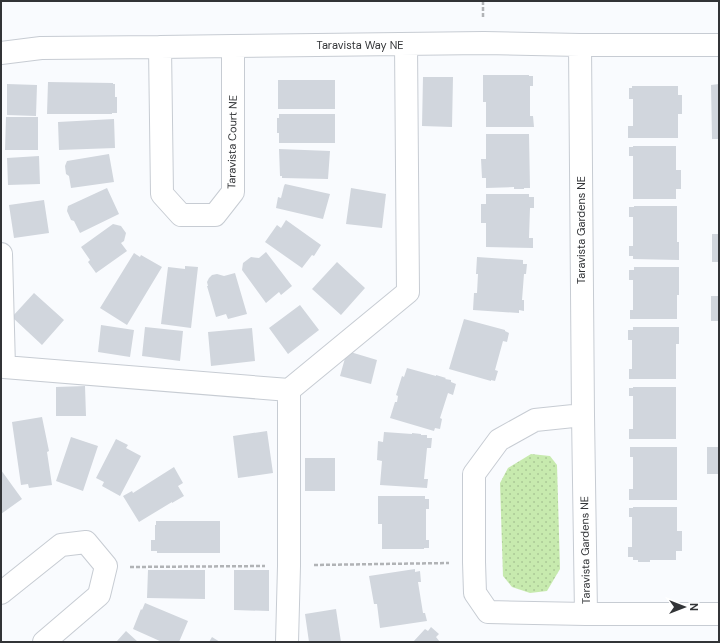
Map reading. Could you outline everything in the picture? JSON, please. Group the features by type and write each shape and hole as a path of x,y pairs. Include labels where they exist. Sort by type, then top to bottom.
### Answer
{"street":[{"name":"Taravista Way NE","path":"1,53 41,48 484,43 719,45"},
{"path":"1,254 2,368 289,390 408,292 406,44"},
{"name":"Taravista Gardens NE","path":"580,45 582,414 586,614"},
{"name":"Taravista Court NE","path":"160,47 162,194 181,215 215,215 233,192 233,46"},
{"path":"287,642 289,566 289,390"},
{"name":"Taravista Gardens NE","path":"582,414 535,420 499,440 474,474 475,593 488,612 719,614"},
{"path":"1,593 61,545 86,542 106,566 99,595 44,642"}],"green space":[{"path":"531,454 550,456 557,465 560,569 547,591 530,593 512,587 503,576 500,483 508,468"}],"building":[{"path":"483,75 533,76 533,86 530,86 530,116 533,116 534,127 486,127 486,102 483,102"},
{"path":"423,77 453,77 452,127 422,126"},
{"path":"278,80 335,80 335,109 278,109"},
{"path":"48,82 113,83 115,84 115,97 117,97 117,113 47,114"},
{"path":"7,84 37,85 36,116 7,115"},
{"path":"719,84 719,139 712,139 711,85"},
{"path":"632,86 678,86 678,95 682,95 682,114 678,114 678,138 628,138 628,126 633,126 633,99 629,99 629,88 632,88"},
{"path":"279,114 335,114 335,143 279,143 277,118 279,118"},
{"path":"6,117 38,117 38,150 5,150"},
{"path":"114,119 115,148 59,150 58,122"},
{"path":"486,134 529,134 530,188 486,188 486,178 482,178 481,159 486,159"},
{"path":"676,146 676,170 681,170 681,189 676,189 676,199 633,199 633,156 629,156 629,147"},
{"path":"279,149 330,151 328,179 282,178 282,176 280,176"},
{"path":"109,154 114,182 71,188 69,176 66,174 65,166 67,161"},
{"path":"39,156 40,184 8,185 7,158"},
{"path":"285,184 330,194 323,219 276,208 278,197 281,198"},
{"path":"107,188 119,214 80,233 67,211 68,206"},
{"path":"351,188 386,194 382,228 346,224"},
{"path":"486,194 529,194 529,197 534,197 534,208 530,208 529,238 533,238 533,248 486,247 486,223 481,223 481,204 486,204"},
{"path":"44,200 49,233 14,238 9,205"},
{"path":"677,206 677,242 679,242 679,260 633,259 633,256 629,256 629,246 633,246 633,217 629,217 629,207"},
{"path":"286,220 321,245 314,256 312,255 302,268 265,242 277,225 281,228"},
{"path":"113,224 121,226 126,233 124,241 121,243 127,251 96,273 88,262 90,260 81,247"},
{"path":"712,234 719,234 719,262 712,262"},
{"path":"266,252 292,286 281,295 279,292 266,303 242,270 243,263 251,257 259,258"},
{"path":"134,253 140,257 141,255 162,267 127,325 100,308"},
{"path":"477,257 523,260 523,264 527,264 526,274 524,274 522,300 524,300 524,311 519,310 519,313 473,310 474,293 477,293"},
{"path":"337,262 365,288 341,315 312,289"},
{"path":"185,266 198,267 191,328 161,324 168,267 185,269"},
{"path":"634,267 679,267 677,319 630,319 630,310 633,310 633,280 629,280 629,270 634,270"},
{"path":"235,273 247,314 228,319 226,314 216,317 207,282 212,275 217,274 224,276"},
{"path":"34,293 64,320 42,345 12,317"},
{"path":"711,296 719,296 719,321 711,321"},
{"path":"300,305 319,330 288,354 269,328"},
{"path":"464,319 505,330 509,333 507,342 503,341 495,370 498,371 495,381 449,369"},
{"path":"101,325 134,330 130,357 98,352"},
{"path":"145,327 183,331 180,361 142,356"},
{"path":"633,327 679,327 679,344 676,344 676,379 629,379 629,369 632,369 632,340 628,340 628,330 633,330"},
{"path":"252,328 255,361 211,366 208,332"},
{"path":"347,351 377,360 371,384 340,376"},
{"path":"407,368 446,378 445,379 451,380 451,382 456,384 453,395 448,393 440,418 442,419 440,429 435,428 434,431 390,418 395,402 397,402 398,396 396,395 402,376 404,377"},
{"path":"85,386 86,416 56,416 56,387"},
{"path":"676,387 676,439 629,439 629,429 633,429 633,396 629,396 629,388"},
{"path":"42,417 49,451 47,452 52,485 29,488 28,484 21,485 12,422"},
{"path":"267,431 273,473 238,478 233,436"},
{"path":"384,432 421,434 427,435 427,438 432,438 431,448 427,448 424,479 428,479 427,488 380,485 382,461 377,460 378,441 383,442"},
{"path":"71,437 98,446 83,491 56,481"},
{"path":"116,439 128,445 126,448 141,456 120,496 102,486 104,482 96,478"},
{"path":"630,447 677,447 677,500 629,500 629,489 633,489 633,457 630,457"},
{"path":"707,447 719,447 719,474 707,474"},
{"path":"305,458 335,458 335,491 305,491"},
{"path":"174,467 183,483 178,486 184,496 139,522 123,496 132,491 133,493"},
{"path":"1,470 22,499 1,514"},
{"path":"378,496 425,496 425,499 429,499 429,509 426,509 426,540 429,540 429,548 382,549 382,524 378,524"},
{"path":"677,507 677,531 682,531 682,551 676,551 676,560 650,560 650,562 638,562 638,560 633,560 633,557 628,557 628,547 632,547 632,517 629,517 629,508"},
{"path":"156,521 220,521 220,553 157,553 157,551 151,551 151,540 155,540"},
{"path":"415,569 415,572 420,571 421,582 418,582 423,613 425,613 427,621 380,628 377,604 374,604 369,576"},
{"path":"148,570 205,570 205,599 147,598"},
{"path":"234,570 269,570 269,611 234,610"},
{"path":"145,603 188,621 179,642 162,642 133,629"},
{"path":"336,609 341,642 309,642 305,614"},
{"path":"431,627 439,634 436,637 440,642 413,642 425,629 428,631"},
{"path":"126,631 138,642 117,641"},
{"path":"212,637 220,642 209,642"}]}
